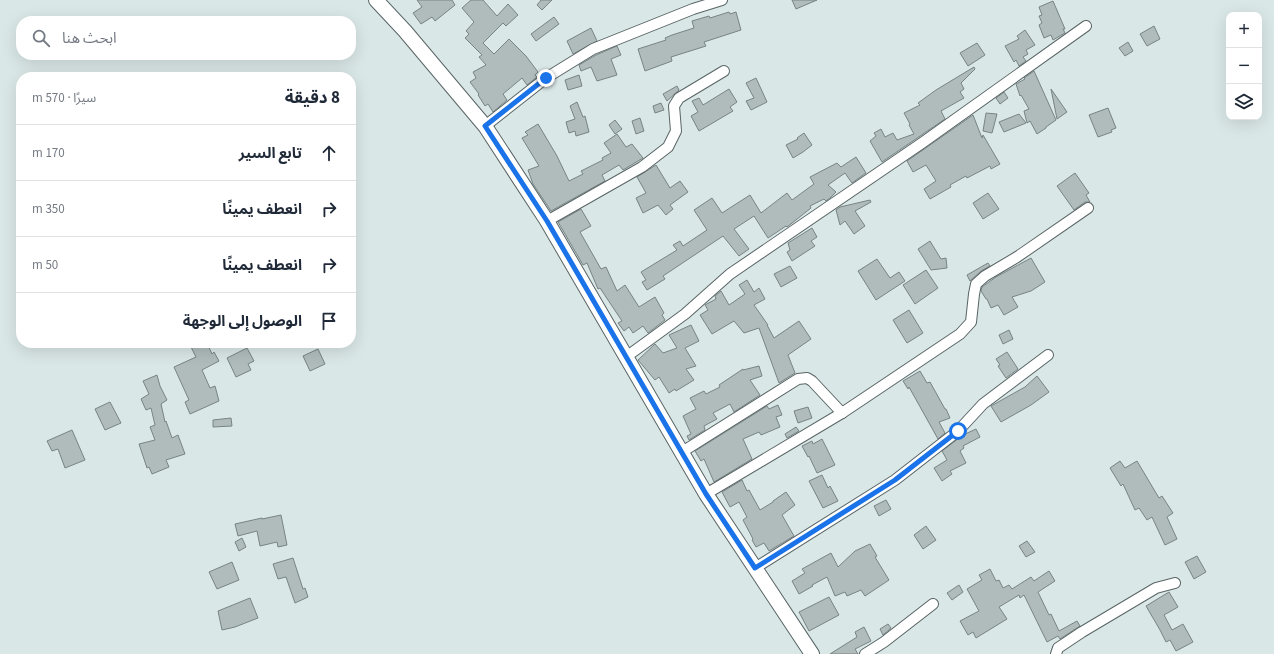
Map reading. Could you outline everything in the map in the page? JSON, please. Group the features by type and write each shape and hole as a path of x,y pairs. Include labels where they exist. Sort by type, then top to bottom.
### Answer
{"street":[{"path":"376,0 485,126 547,221 706,494 812,654"},
{"path":"485,126 546,78 593,49 693,9 722,0"},
{"path":"626,357 685,314 730,274 922,143 1086,26"},
{"path":"547,221 642,167 668,147 676,131 674,106 680,98 724,71"},
{"path":"706,494 842,413 960,334 971,322 976,284 985,276 1017,257 1088,208"},
{"path":"755,568 895,480 958,431 983,404 1048,355"},
{"path":"682,452 798,380 807,378 812,381 842,413"},
{"path":"1056,654 1058,648 1082,632 1156,588 1175,584"},
{"path":"865,654 884,642 933,604"}],"building":[{"path":"417,0 452,0 455,5 435,21 432,17 421,24 413,13 422,7"},
{"path":"471,0 483,0 497,16 508,4 518,15 506,26 503,23 483,43 494,54 509,39 526,56 538,72 535,75 537,77 527,85 522,78 503,94 507,100 493,112 488,104 485,106 478,95 479,94 470,82 476,78 473,72 486,65 479,57 482,55 465,38 469,34 466,31 474,22 462,8"},
{"path":"541,0 552,0 542,10 537,5"},
{"path":"792,0 817,0 796,9"},
{"path":"1053,1 1065,29 1063,29 1065,33 1053,40 1051,35 1044,38 1039,25 1042,23 1039,16 1042,15 1039,7"},
{"path":"729,12 730,14 736,12 741,30 704,42 706,46 671,57 672,61 645,71 638,49 666,40 665,38 694,28 692,21 709,16 710,18"},
{"path":"554,17 559,24 536,41 531,34"},
{"path":"1154,26 1160,39 1147,46 1140,34"},
{"path":"591,28 597,41 573,54 567,41"},
{"path":"1025,30 1035,45 1026,50 1028,54 1023,57 1026,61 1019,66 1016,60 1014,62 1005,46 1019,39 1017,36"},
{"path":"1128,42 1133,51 1125,56 1119,48"},
{"path":"977,43 985,55 968,66 960,53"},
{"path":"617,46 621,55 611,59 617,75 597,81 591,67 581,71 579,65 596,55"},
{"path":"974,67 975,69 961,83 964,89 960,92 964,98 941,111 945,119 882,162 870,141 876,136 874,133 881,129 885,137 893,133 897,140 914,134 904,113 920,105 918,103 936,90"},
{"path":"1034,71 1056,120 1037,134 1030,121 1027,123 1024,111 1029,109 1021,95 1020,96 1016,84 1025,79 1024,78"},
{"path":"579,75 582,86 568,90 565,80"},
{"path":"756,78 767,102 751,110 746,101 754,98 746,83"},
{"path":"677,86 679,90 667,101 663,94"},
{"path":"729,89 737,102 730,107 733,111 699,131 691,116 698,112 692,101 699,98 703,105"},
{"path":"1051,89 1067,112 1057,119"},
{"path":"1004,92 1008,98 1000,104 996,98"},
{"path":"577,102 583,117 585,116 589,132 576,136 575,131 569,133 566,122 575,119 570,106"},
{"path":"661,103 664,110 655,113 653,106"},
{"path":"1108,108 1116,128 1111,130 1112,132 1098,137 1089,115"},
{"path":"986,113 997,114 992,133 983,131"},
{"path":"1019,114 1026,123 1004,132 999,122"},
{"path":"973,115 982,138 983,135 1000,164 991,169 990,166 967,178 966,176 930,199 924,189 936,181 926,165 913,172 907,161"},
{"path":"640,118 644,131 636,134 632,121"},
{"path":"615,120 622,129 615,134 609,125"},
{"path":"538,124 557,156 569,181 583,174 581,171 603,160 602,158 611,153 604,143 617,134 626,147 632,144 643,158 623,170 619,165 602,175 605,181 551,211 533,184 528,170 539,166 522,138 528,135 525,132"},
{"path":"804,133 812,145 793,158 786,145 798,139 797,138"},
{"path":"856,157 866,173 852,183 845,173 828,185 836,192 831,197 826,201 824,199 810,206 811,208 787,227 786,226 768,238 754,216 734,229 749,249 739,256 723,236 663,276 665,279 647,290 642,282 646,280 641,272 677,250 673,245 680,241 683,246 707,230 694,210 712,198 722,213 750,195 761,213 787,193 792,200 814,184 810,177 837,163 841,167"},
{"path":"656,165 670,188 680,181 688,192 670,205 673,209 666,215 658,205 643,213 636,198 646,193 637,177"},
{"path":"1075,173 1089,193 1086,195 1090,202 1085,202 1074,210 1057,186"},
{"path":"988,193 999,209 983,219 973,203"},
{"path":"870,200 871,202 855,211 865,226 854,234 845,221 840,225 836,210 840,207"},
{"path":"581,209 591,226 580,232 601,269 606,267 617,291 625,285 639,307 655,297 664,313 662,315 665,320 648,333 643,326 633,333 629,327 624,331 618,323 622,321 600,288 598,289 587,263 583,265 558,222"},
{"path":"812,228 817,237 811,241 815,246 792,261 787,252 790,250 788,243"},
{"path":"930,241 941,259 946,258 947,268 931,270 918,249"},
{"path":"1031,258 1045,282 1031,291 1012,297 1018,307 1004,315 998,305 991,308 981,291 982,287 996,277"},
{"path":"877,259 890,278 899,272 905,281 876,300 858,271"},
{"path":"988,263 990,266 981,271 970,281 967,275"},
{"path":"790,266 797,278 781,287 774,274"},
{"path":"926,270 938,288 915,304 903,285"},
{"path":"747,280 754,292 759,288 765,299 754,305 768,325 774,338 799,321 811,339 788,355 795,373 779,383 759,328 744,333 734,321 712,334 700,315 708,310 705,305 716,299 715,296 721,291 729,305 745,294 739,285"},
{"path":"909,310 923,333 907,343 893,320"},
{"path":"691,325 699,341 685,348 696,366 686,369 694,380 676,391 675,389 669,393 659,377 655,380 638,360 655,344 663,353 677,348 669,335"},
{"path":"1009,330 1013,339 1003,344 999,335"},
{"path":"192,348 209,348 212,354 214,352 219,361 202,370 210,388 215,386 219,401 190,414 185,402 189,400 174,367 196,357"},
{"path":"247,348 254,361 248,364 251,370 236,377 227,358"},
{"path":"318,349 325,364 310,371 303,356"},
{"path":"1007,352 1018,369 1006,378 998,366 1000,365 996,359"},
{"path":"759,366 762,376 750,380 760,395 734,412 730,404 713,413 717,419 704,426 705,430 689,440 687,436 691,434 683,416 696,409 690,398 704,391 706,394 720,387 719,385 743,369"},
{"path":"920,371 927,383 930,382 950,418 939,422 945,433 938,439 909,387 908,389 903,381"},
{"path":"157,375 160,386 167,400 161,404 165,422 166,421 172,438 178,435 185,454 166,460 169,467 152,474 149,467 147,468 139,444 155,440 150,427 155,425 151,408 146,410 141,399 149,394 143,381"},
{"path":"1037,376 1049,392 1031,405 1001,422 991,406 1025,387"},
{"path":"110,402 121,423 105,430 95,409"},
{"path":"778,405 782,415 776,417 780,427 761,435 759,432 743,439 752,459 714,482 704,459 701,461 695,451 767,406 769,409"},
{"path":"808,407 812,418 798,423 794,411"},
{"path":"231,418 232,426 213,427 213,420"},
{"path":"796,427 799,431 787,438 785,434"},
{"path":"976,429 980,437 963,446 964,448 960,451 966,463 950,471 952,474 942,481 934,468 947,460 942,451 963,435"},
{"path":"72,430 85,460 65,468 58,449 52,451 47,441"},
{"path":"822,439 835,465 817,473 809,456 808,457 802,446 812,441 813,444"},
{"path":"1120,461 1125,468 1137,461 1159,498 1162,496 1173,513 1167,517 1177,539 1165,545 1152,517 1147,520 1139,508 1135,510 1123,484 1121,486 1110,468"},
{"path":"822,475 828,488 830,486 838,501 823,508 809,481"},
{"path":"742,480 747,491 749,490 760,510 786,492 795,505 782,515 794,536 769,551 764,543 756,547 743,520 747,517 739,502 730,507 722,492"},
{"path":"886,500 891,509 879,516 874,506"},
{"path":"281,515 287,545 278,547 277,542 260,546 257,531 238,536 235,524"},
{"path":"926,526 936,540 923,549 914,535"},
{"path":"242,538 246,547 239,551 235,542"},
{"path":"1027,541 1035,552 1026,557 1019,546"},
{"path":"870,544 877,556 875,557 889,580 865,596 861,590 847,596 845,592 835,596 827,577 799,594 792,581 805,573 802,569 831,553 838,567 855,551"},
{"path":"1197,556 1206,572 1194,579 1185,562"},
{"path":"293,558 303,589 305,588 308,597 295,603 286,577 278,579 273,564"},
{"path":"232,562 239,580 217,589 209,572"},
{"path":"990,569 996,581 999,580 1003,588 1009,585 1012,589 1031,577 1034,581 1049,571 1055,581 1038,592 1049,615 1051,614 1059,631 1077,621 1080,626 1060,639 1058,636 1047,642 1024,595 1020,598 1019,595 999,607 1007,619 976,638 973,632 968,635 960,621 979,611 967,589 982,580 979,575"},
{"path":"959,585 963,592 952,600 947,593"},
{"path":"1169,592 1178,607 1164,615 1172,630 1183,624 1193,642 1176,651 1170,640 1166,642 1146,606"},
{"path":"829,597 839,615 809,631 799,612"},
{"path":"250,598 258,618 235,627 222,630 218,611"},
{"path":"888,624 891,628 883,635 880,629"},
{"path":"864,627 871,641 855,649 858,654 830,654 857,637 855,632"}],"route":[{"path":"546,78 485,126 547,221 706,494 755,568 895,480 958,431"}]}
